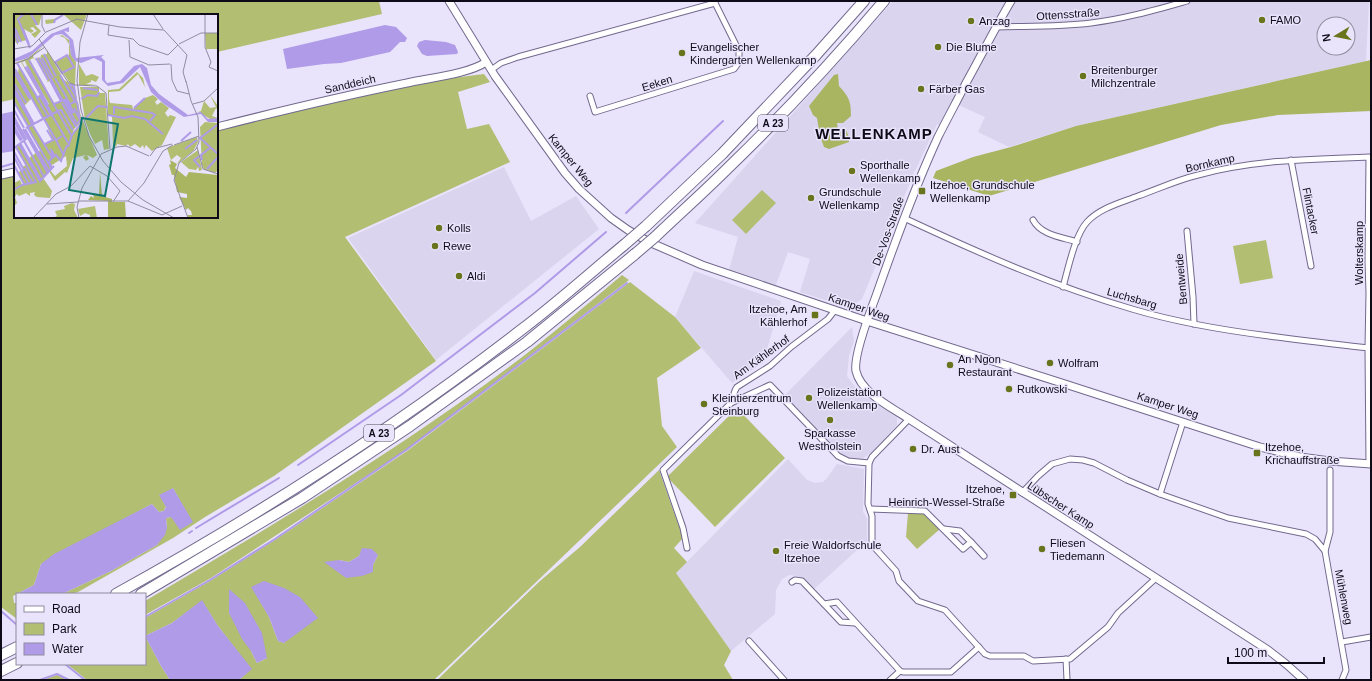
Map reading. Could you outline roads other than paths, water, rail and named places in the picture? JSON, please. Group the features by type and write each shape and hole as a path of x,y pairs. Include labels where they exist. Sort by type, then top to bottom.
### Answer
{"highway":[{"name":"A 23","path":"118,593 298,487 405,416 522,330 646,226 722,154 816,55 864,1"},
{"name":"A 23","path":"143,593 302,498 410,426 527,342 655,237 729,168 793,102 884,1"},
{"path":"1,656 16,648"},
{"path":"1,671 16,663"}],"street":[{"name":"Kamper Weg","path":"449,1 491,70 565,173 594,203 628,230 650,242 702,265 834,310 1260,447 1281,453 1330,461 1370,464"},
{"name":"De-Vos-Straße","path":"867,321 904,218 940,133 1011,1"},
{"name":"Ottensstraße","path":"996,27 1060,26 1090,23 1126,17 1187,1"},
{"name":"Eeken","path":"590,96 595,112 732,70 738,64 740,59 739,51 714,2"},
{"path":"491,70 501,63 518,57 714,2"},
{"name":"Sanddeich","path":"218,127 334,98 452,74 480,67 486,62"},
{"name":"Bornkamp","path":"1063,287 1082,230 1090,219 1116,204 1198,175 1237,166 1291,160 1369,157"},
{"name":"Wolterskamp","path":"1369,157 1368,262 1370,464"},
{"name":"Flintacker","path":"1291,160 1311,266"},
{"path":"1,175 14,172"},
{"name":"Luchsbarg","path":"904,218 973,251 1063,287 1133,310 1194,324 1252,334 1369,348"},
{"path":"1033,220 1038,228 1043,231 1077,242"},
{"name":"Bentweide","path":"1187,232 1194,324"},
{"name":"Am Kählerhof","path":"687,548 683,528 663,470 731,403 736,386 770,366 791,347 828,319 834,310"},
{"name":"Lübscher Kamp","path":"867,321 856,360 856,368 858,378 869,392 1022,493 1273,654 1304,680"},
{"path":"731,403 770,385 838,456 848,461 869,464"},
{"path":"909,419 872,458 869,464 868,504 872,516 872,543 896,571 899,581 918,602 945,610 985,654 990,656 1024,656 1033,661 1066,660 1074,657 1108,627 1118,613 1156,579"},
{"path":"1022,493 1052,464 1063,460 1077,459 1094,463 1127,480 1160,494 1183,422"},
{"name":"Mühlenweg","path":"1330,470 1330,532 1325,551 1348,680"},
{"name":"Mühlenweg","path":"1160,494 1228,518 1306,534 1315,539 1325,551"},
{"path":"870,509 925,511 963,549 971,542"},
{"path":"944,529 960,531 984,556"},
{"path":"792,582 796,580 802,581 841,622 855,623"},
{"path":"824,604 837,602 900,671 951,672 979,647"},
{"path":"1342,642 1371,637"},
{"path":"749,641 784,680"},
{"path":"1066,660 1067,680"},
{"name":"Mühlenweg","path":"1342,680 1346,670"},
{"path":"890,680 900,671"}],"water":[{"path":"385,25 396,27 407,38 405,42 400,42 390,52 341,63 287,69 283,49"},
{"path":"425,40 446,42 455,45 458,52 457,54 427,56 422,54 417,46 419,42"},
{"path":"14,111 14,151 1,153 1,114"},
{"path":"173,488 193,522 180,530 171,517 166,518 167,528 165,535 157,545 111,571 64,593 19,593 34,585 41,564 54,554 152,504 159,512 164,511 166,507 159,495"},
{"path":"362,548 372,549 378,555 373,565 373,572 362,576 346,578 324,562 339,560 349,562 359,556"},
{"path":"264,581 284,588 300,597 318,618 284,643 278,641 269,617 251,587"},
{"path":"229,589 245,603 262,633 267,658 257,663 251,651 242,639 229,613"},
{"path":"202,600 218,626 252,669 239,680 170,680 161,666 146,636 172,623"}],"waterway":[{"path":"626,213 723,121"},
{"path":"1,167 14,163"},
{"path":"298,465 401,395 535,293 606,232"},
{"path":"146,616 210,580 275,539 406,450 627,283"},
{"path":"196,528 279,478"},
{"path":"1,611 16,624"},
{"path":"66,665 85,680"},
{"path":"40,680 57,674 69,680"}],"place":[{"name":"FAMO","path":"1262,20"},
{"name":"Anzag","path":"971,21"},
{"name":"Die Blume","path":"938,47"},
{"name":"Evangelischer Kindergarten Wellenkamp","path":"682,53"},
{"name":"Breitenburger Milchzentrale","path":"1083,76"},
{"name":"Färber Gas","path":"921,89"},
{"name":"Sporthalle Wellenkamp","path":"852,171"},
{"name":"Itzehoe, Grundschule Wellenkamp","path":"922,191"},
{"name":"Grundschule Wellenkamp","path":"811,198"},
{"name":"Kolls","path":"439,228"},
{"name":"Rewe","path":"435,246"},
{"name":"Aldi","path":"459,276"},
{"name":"Itzehoe, Am Kählerhof","path":"815,315"},
{"name":"Wolfram","path":"1050,363"},
{"name":"An Ngon Restaurant","path":"950,365"},
{"name":"Rutkowski","path":"1009,389"},
{"name":"Polizeistation Wellenkamp","path":"809,398"},
{"name":"Kleintierzentrum Steinburg","path":"704,404"},
{"name":"Sparkasse Westholstein","path":"830,420"},
{"name":"Dr. Aust","path":"913,449"},
{"name":"Itzehoe, Krichauffstraße","path":"1257,453"},
{"name":"Itzehoe, Heinrich-Wessel-Straße","path":"1013,495"},
{"name":"Fliesen Tiedemann","path":"1042,549"},
{"name":"Freie Waldorfschule Itzehoe","path":"776,551"}],"district":[{"name":"WELLENKAMP","path":"874,134"}]}
